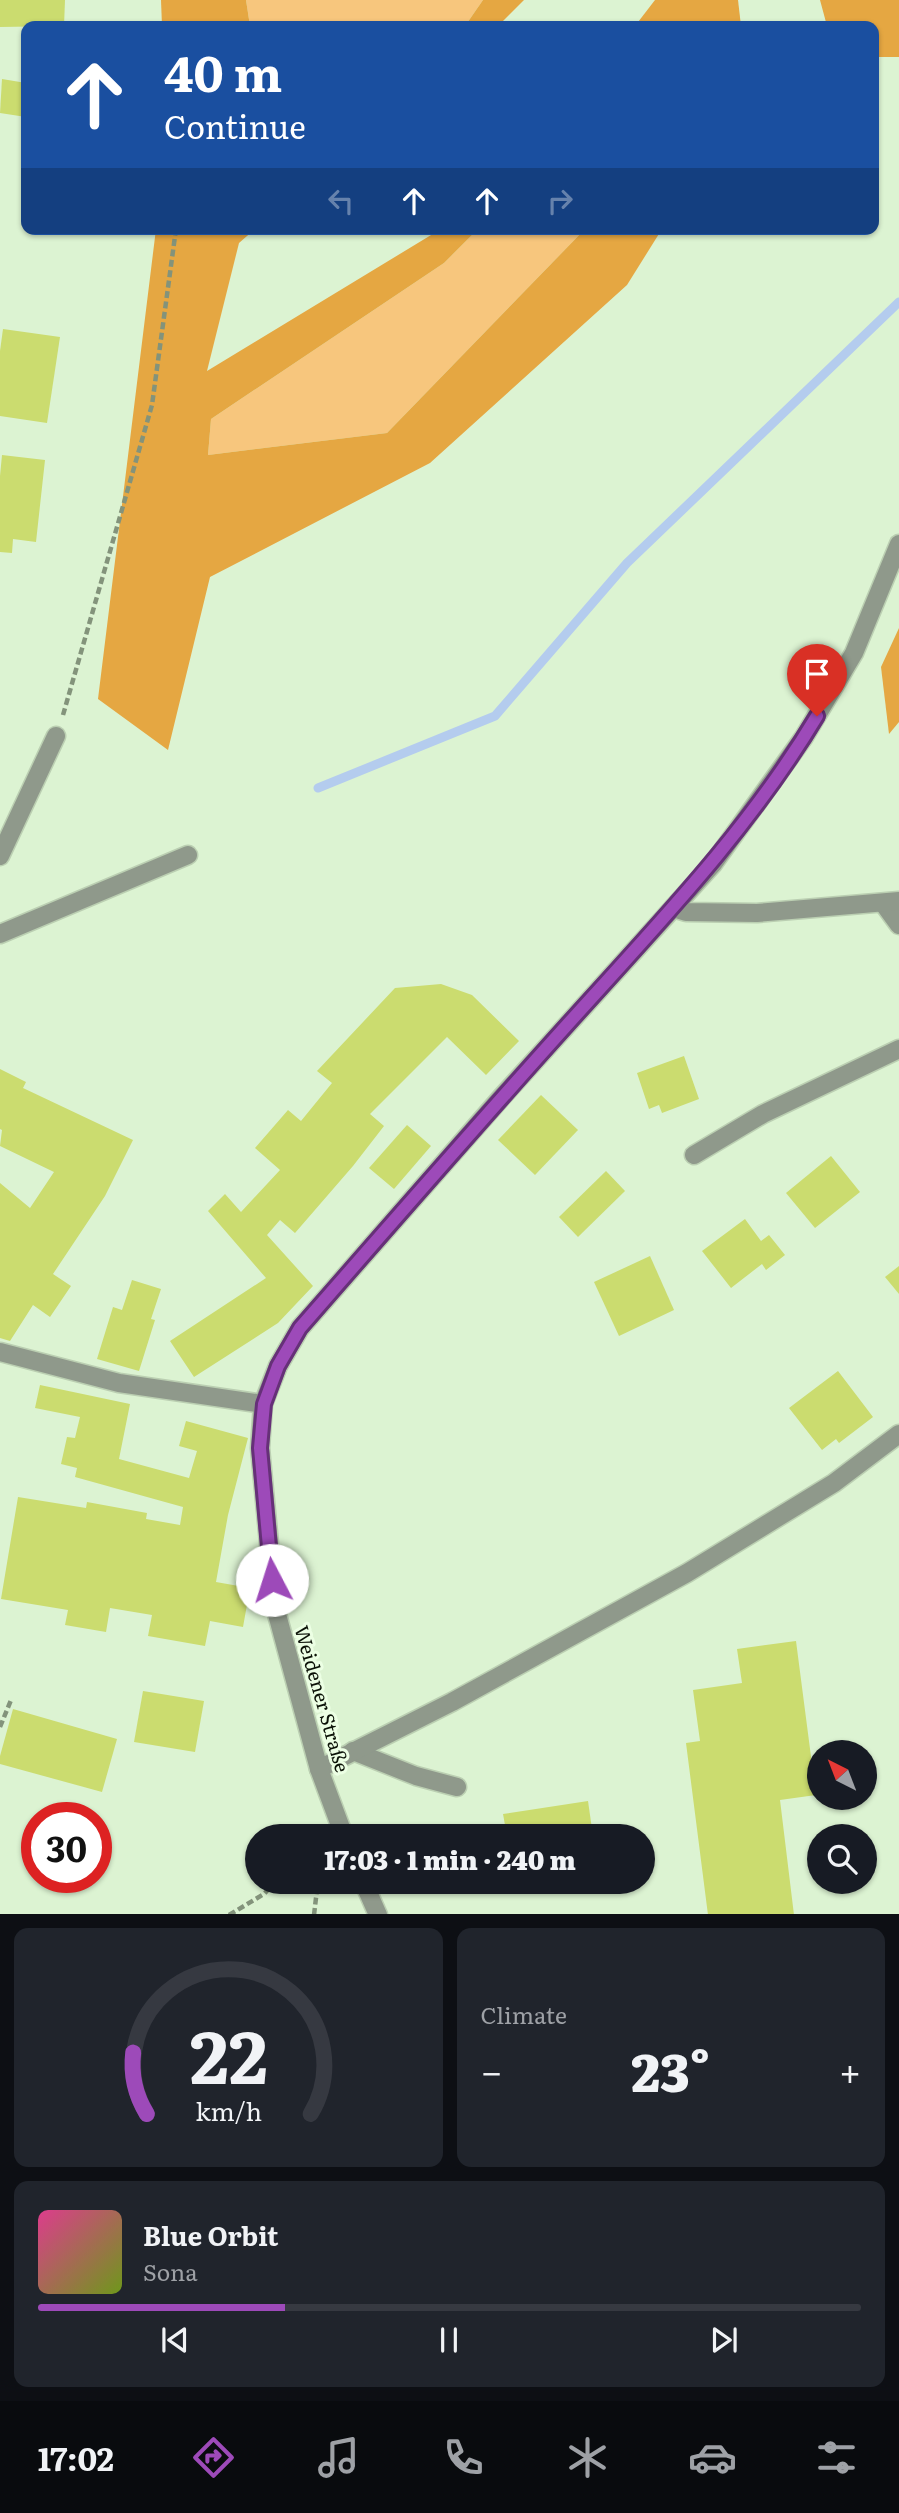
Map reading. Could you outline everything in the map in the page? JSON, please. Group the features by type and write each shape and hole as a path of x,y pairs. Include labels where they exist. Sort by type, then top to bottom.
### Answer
{"street":[{"name":"Weidener Straße","path":"340,1824 319,1769 275,1607 260,1448 264,1404 278,1366 300,1328 500,1099 713,864 804,737 854,653 899,544"},
{"path":"0,856 57,736"},
{"path":"0,934 188,855"},
{"path":"673,908 686,912 757,913 891,902 899,925"},
{"path":"694,1155 763,1114 899,1049"},
{"path":"0,1352 119,1383 264,1404"},
{"path":"319,1769 452,1702 687,1573 834,1483 899,1434"},
{"path":"353,1751 416,1776 457,1787"},
{"path":"369,1894 379,1914"}],"path":[{"path":"57,736 152,405 175,235"},
{"path":"0,1727 12,1700"},
{"path":"229,1914 264,1894"},
{"path":"314,1914 316,1894"}],"shaded area":[{"path":"161,0 246,0 249,21 162,21"},
{"path":"246,0 483,0 468,21 249,21"},
{"path":"483,0 524,0 503,21 468,21"},
{"path":"655,0 738,0 740,21 639,21"},
{"path":"820,0 899,0 899,57 879,57 879,21 826,21"},
{"path":"155,235 248,235 239,243 207,371 431,235 472,235 444,263 211,419 208,455 387,433 579,235 658,235 627,285 430,463 210,577 168,750 98,699"},
{"path":"472,235 579,235 387,433 208,455 211,419 444,263"},
{"path":"899,628 899,722 889,734 881,667"}],"building":[{"path":"0,0 65,0 64,21 21,21 21,27 0,27"},
{"path":"2,79 21,82 21,116 0,113"},
{"path":"3,329 60,337 47,423 0,416 0,351"},
{"path":"2,455 45,460 36,542 13,539 12,553 0,552"},
{"path":"441,984 472,995 519,1041 486,1075 447,1037 370,1114 384,1126 353,1166 295,1233 280,1220 267,1235 313,1286 278,1323 194,1377 170,1341 266,1278 208,1211 225,1194 241,1212 280,1170 255,1148 288,1110 301,1121 332,1083 317,1071 395,988"},
{"path":"684,1056 699,1099 662,1113 659,1105 649,1109 637,1073"},
{"path":"0,1069 26,1082 23,1088 133,1140 105,1196 53,1274 71,1286 50,1317 33,1305 10,1341 0,1338 0,1183 30,1208 54,1172 0,1146"},
{"path":"541,1095 578,1130 535,1175 498,1140"},
{"path":"407,1125 431,1146 394,1189 369,1168"},
{"path":"831,1156 860,1192 815,1228 786,1193"},
{"path":"606,1171 625,1191 578,1237 559,1217"},
{"path":"745,1219 761,1241 769,1235 785,1255 766,1270 762,1264 731,1288 702,1251"},
{"path":"650,1256 674,1310 619,1336 594,1282"},
{"path":"899,1266 899,1294 885,1277"},
{"path":"132,1280 161,1289 151,1319 155,1320 139,1371 97,1359 113,1307 122,1310"},
{"path":"838,1371 873,1417 839,1443 836,1439 822,1450 789,1408"},
{"path":"40,1385 130,1404 119,1459 189,1478 197,1451 179,1446 186,1421 248,1438 228,1515 216,1582 250,1588 243,1627 210,1621 205,1646 148,1636 152,1615 110,1608 106,1632 65,1625 68,1610 1,1599 18,1497 86,1508 87,1502 147,1513 146,1519 180,1525 183,1507 75,1477 77,1468 61,1464 67,1437 75,1438 80,1417 35,1408"},
{"path":"796,1641 809,1740 807,1796 780,1800 794,1914 708,1914 686,1743 700,1741 693,1690 742,1683 737,1649"},
{"path":"143,1691 204,1701 195,1752 134,1742"},
{"path":"13,1709 117,1739 102,1792 0,1764"},
{"path":"588,1801 591,1824 505,1824 503,1814"}],"waterway":[{"path":"318,788 495,716 627,563 899,302"}],"route":[{"path":"272,1580 260,1448 264,1404 278,1366 300,1328 500,1099 713,864 776,779 817,716"}]}
